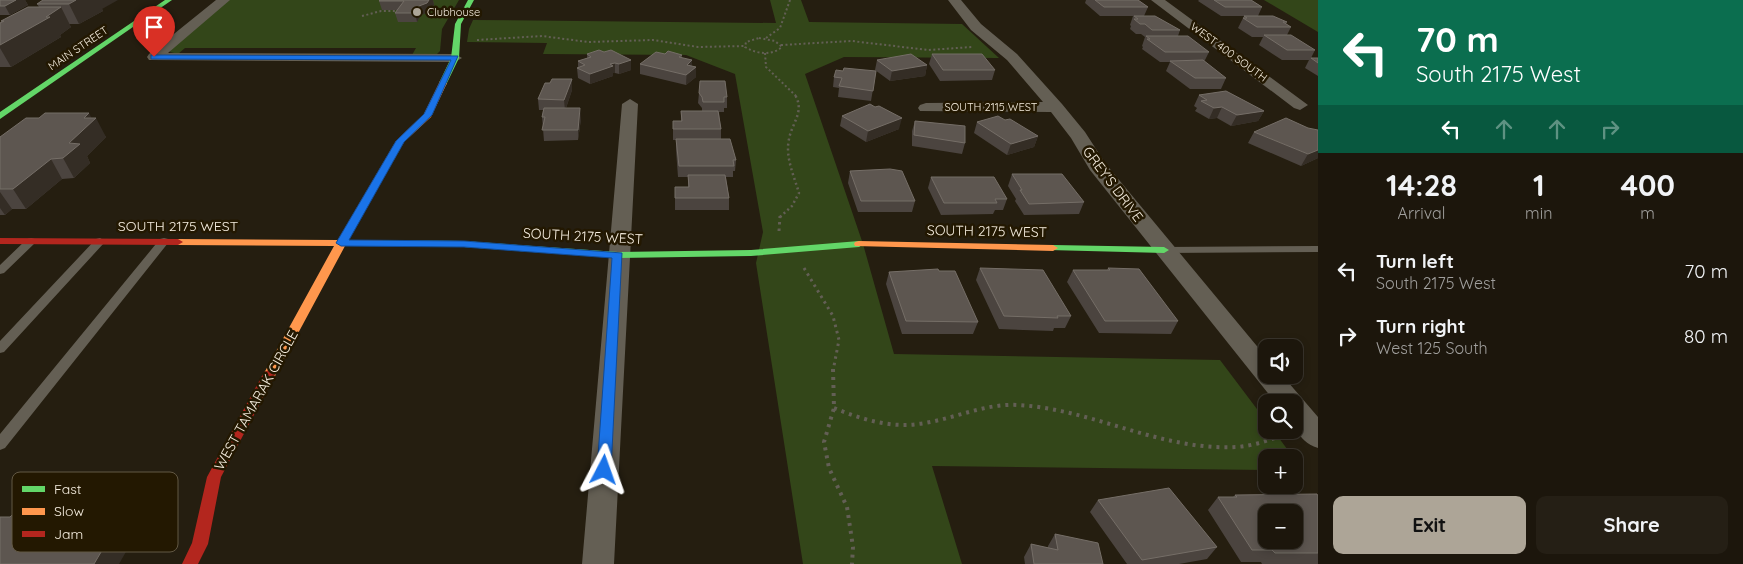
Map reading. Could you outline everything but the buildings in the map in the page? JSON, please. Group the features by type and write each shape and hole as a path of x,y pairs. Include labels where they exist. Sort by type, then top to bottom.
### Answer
{"street":[{"name":"MAIN STREET","path":"0,116 169,0"},
{"path":"224,0 154,57 456,58 458,24 472,0"},
{"name":"GREY'S DRIVE","path":"954,0 976,27 1012,57 1056,107 1079,136 1097,166 1258,363"},
{"name":"WEST 400 SOUTH","path":"1157,0 1300,105"},
{"name":"WEST TAMARAK CIRCLE","path":"190,564 200,544 214,477 341,243 400,141 428,115 456,58"},
{"path":"598,564 630,104"},
{"name":"SOUTH 2115 WEST","path":"926,108 1056,107"},
{"name":"SOUTH 2175 WEST","path":"0,241 464,244 618,255 751,253 863,244 1164,250"},
{"name":"GREY'S DRIVE","path":"1275,384 1283,394"},
{"path":"1303,418 1318,437"}],"lane":[{"path":"0,271 31,241"},
{"path":"0,349 100,241"},
{"path":"0,444 164,241"},
{"path":"1164,250 1318,249"}],"path":[{"path":"745,46 749,40 765,38 780,28 790,0"},
{"path":"430,10 438,10"},
{"path":"362,16 381,11 405,11"},
{"path":"475,40 542,36 588,42 653,40 698,47 745,46 753,51 765,53 777,51 782,45"},
{"path":"765,38 782,45 862,41 926,51 951,51 980,45"},
{"path":"765,53 763,59 765,66 791,90 798,101 800,111 788,142 789,156 799,193 792,206 780,216 779,230 782,236"},
{"path":"799,259 833,316 839,340 833,364 834,408 824,442 829,468 847,507 853,547 852,564"},
{"path":"834,408 878,422 911,425 929,423 986,406 1036,406 1077,415 1152,437 1206,446 1243,446 1269,439"}],"green space":[{"path":"229,0 459,0 442,29 440,51 437,54 412,55 416,48 185,48 178,54 170,52 171,48"},
{"path":"770,0 801,0 809,22 962,24 999,58 844,57 805,74 863,244 894,354 1220,360 1258,410 1258,439 1280,439 1287,449 1258,449 1258,470 932,466 962,564 803,564 756,263 763,232 735,74 686,55 543,54 547,43 467,42 473,20 776,23"},
{"path":"1264,0 1318,0 1318,32"}],"traffic: fast":[{"path":"0,116 169,0"},
{"path":"443,83 455,58 458,24 471,0"},
{"path":"382,243 464,244 618,255 751,253 859,244"},
{"path":"1053,248 1164,250"}],"traffic: slow":[{"path":"269,375 341,243 400,141 428,115 443,83"},
{"path":"178,242 382,243"},
{"path":"859,244 1053,248"}],"traffic: jam":[{"path":"0,241 178,242"},
{"path":"190,564 200,544 214,477 269,375"}],"place":[{"name":"Clubhouse","path":"417,12"}],"route":[{"path":"154,57 456,58 428,115 400,141 341,243 464,244 618,255 604,470"}]}
